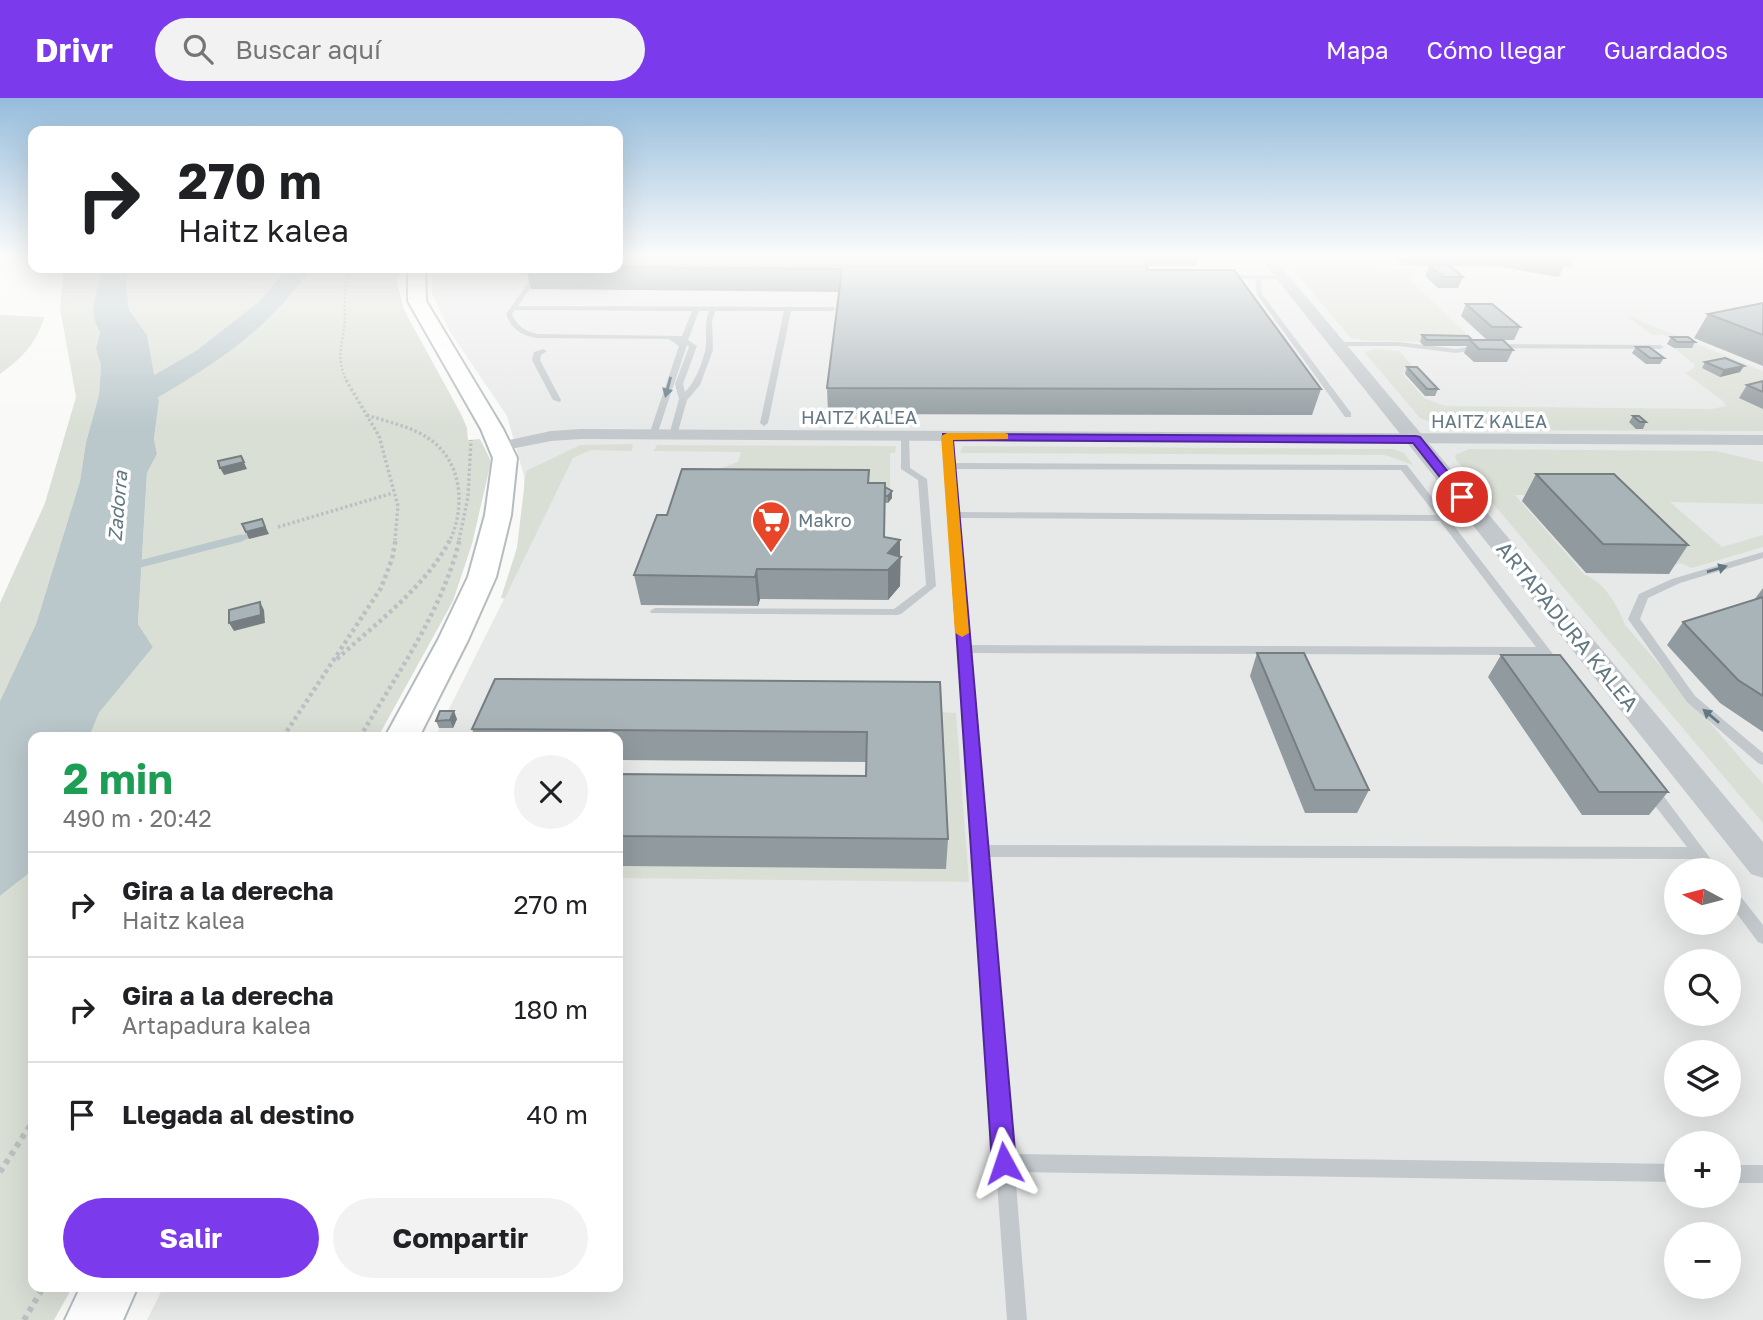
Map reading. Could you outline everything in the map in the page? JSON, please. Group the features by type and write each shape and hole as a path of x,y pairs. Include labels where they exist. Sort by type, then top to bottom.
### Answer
{"main road":[{"path":"405,732 453,640 482,577 503,489 505,458 501,446 425,314"},
{"path":"93,1320 108,1292"}],"street":[{"name":"ARTAPADURA KALEA","path":"1314,314 1763,865"},
{"name":"HAITZ KALEA","path":"501,446 551,436 653,435 1763,440"}],"lane":[{"path":"509,314 517,329 537,335 693,341 708,328"},
{"path":"653,435 679,341 693,314"},
{"path":"673,435 683,399 696,385 709,350 708,328 712,314"},
{"path":"764,423 787,314"},
{"path":"1274,314 1348,415"},
{"path":"679,341 693,346 679,384 683,399"},
{"path":"1340,344 1406,345 1423,349 1475,349 1483,345 1660,347"},
{"path":"543,351 537,354 536,360 557,400"},
{"path":"655,611 897,612 931,586 922,479 906,469 905,436"},
{"path":"947,436 1017,1320"},
{"path":"949,466 1404,467 1561,673"},
{"path":"953,515 1443,518"},
{"path":"1763,555 1676,581 1643,596 1634,619 1691,699 1763,760"},
{"path":"963,649 1545,651"},
{"path":"1642,779 1703,858"},
{"path":"979,850 1699,853"},
{"path":"1741,908 1763,937"},
{"path":"1004,1163 1664,1173"},
{"path":"1741,1174 1763,1174"}],"path":[{"path":"287,732 381,587 392,559 398,506 382,446 342,371 339,346 345,314"},
{"path":"331,665 425,573 449,542 456,524 459,486 446,453 435,442 418,433 366,415"},
{"path":"363,732 420,633 448,575 466,514 471,434"},
{"path":"278,527 393,493"},
{"path":"0,1172 28,1129"},
{"path":"24,1320 40,1292"}],"shaded area":[{"path":"61,314 94,314 100,332 96,349 101,365 99,395 86,442 80,481 36,624 0,701 0,603 45,503 76,397"},
{"path":"132,314 406,314 461,414 467,428 468,440 480,439 490,459 490,466 472,544 453,601 381,732 91,732 99,713 153,647 138,624 147,473 157,454 154,439 159,401 147,336"},
{"path":"442,314 1763,314 1763,1320 147,1320 161,1292 623,1292 623,732 438,732 504,599 501,598 517,548 524,476 507,416 450,332"},
{"path":"1331,314 1446,314 1475,342 1369,341 1351,338"},
{"path":"0,315 44,317 28,349 0,374"},
{"path":"1626,315 1763,371 1763,431 1454,430 1420,418 1364,352 1375,349 1399,351 1418,372 1402,373 1424,398 1445,406 1711,409 1726,406 1722,400 1685,373 1694,368 1694,364 1674,348 1684,344 1662,334 1652,335"},
{"path":"633,444 632,451 591,450 573,458 505,598 501,598 517,548 526,471 580,445"},
{"path":"657,445 896,446 895,453 890,453 890,496 713,471 738,462 741,452 653,451"},
{"path":"963,446 1393,449 1404,453 1413,465 1385,455 960,453"},
{"path":"1469,449 1716,451 1763,462 1763,504 1670,502 1722,547 1763,535 1763,547 1692,568 1680,563 1667,568 1561,495 1515,495 1585,575 1604,589 1615,603 1625,625 1763,784 1763,823 1456,460 1455,455"},
{"path":"939,712 956,713 969,882 623,878 623,866 946,869"},
{"path":"28,874 28,1292 70,1292 54,1320 0,1320 0,896"}],"water":[{"name":"Zadorra","path":"132,314 147,335 159,401 154,439 157,454 147,473 138,624 153,647 99,713 91,732 28,732 28,874 0,896 0,701 36,624 80,481 86,442 99,395 101,365 96,349 100,332 94,315"}],"building":[{"path":"836,314 1266,314 1321,389 827,388"},
{"path":"1477,314 1504,314 1520,327 1492,327"},
{"path":"1708,314 1763,314 1763,335"},
{"path":"1422,335 1468,336 1472,340 1427,340"},
{"path":"1671,337 1688,337 1695,342 1677,342"},
{"path":"1470,340 1503,340 1513,350 1479,349"},
{"path":"1636,347 1649,347 1664,358 1650,358"},
{"path":"1725,358 1744,366 1724,370 1705,362"},
{"path":"1407,367 1417,367 1438,389 1427,389"},
{"path":"1763,381 1763,392 1747,385"},
{"path":"1633,416 1639,416 1646,422 1640,422"},
{"path":"241,456 244,462 220,468 218,461"},
{"name":"Makro","path":"682,469 869,470 868,483 885,483 884,537 900,540 888,553 901,557 888,570 757,569 755,577 634,575 657,515 667,515"},
{"path":"1536,474 1614,474 1688,545 1603,544"},
{"path":"885,487 892,491 888,496 885,496"},
{"path":"262,519 265,527 246,532 242,524"},
{"path":"1763,597 1763,696 1738,680 1683,622"},
{"path":"260,602 261,615 229,623 229,610"},
{"path":"1257,653 1304,653 1369,790 1315,790"},
{"path":"1501,655 1560,655 1668,792 1599,792"},
{"path":"495,679 940,682 948,839 623,836 623,774 866,776 867,732 472,729"},
{"path":"440,711 454,711 450,720 436,721"}],"waterway":[{"path":"124,405 206,357 259,314"},
{"path":"241,538 248,536"},
{"path":"132,566 241,538"},
{"path":"234,540 241,538"}],"slow traffic":[{"path":"962,633 947,436 1005,437"}],"place":[{"name":"Makro","path":"771,554"}],"route":[{"path":"1004,1163 947,436 1416,440 1462,497"}]}
